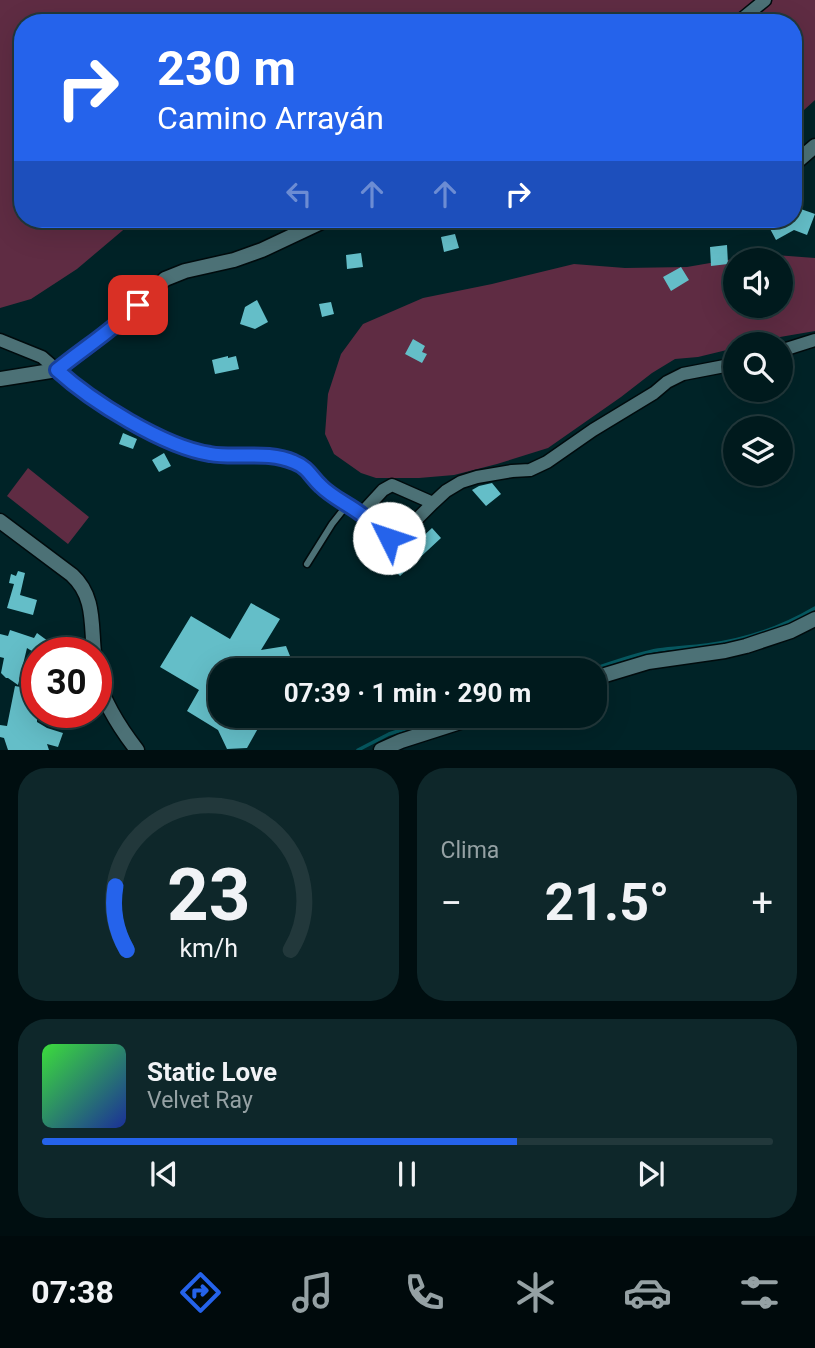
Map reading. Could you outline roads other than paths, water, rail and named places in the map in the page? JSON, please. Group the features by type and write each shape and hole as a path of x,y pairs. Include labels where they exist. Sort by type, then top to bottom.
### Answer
{"street":[{"path":"748,14 765,0"},
{"path":"0,379 57,370 127,316 165,279 185,271 234,260 309,228"},
{"path":"0,340 42,357 73,384 128,419 187,449 212,455 271,455 306,467 320,486 361,514 389,538 404,532 446,491 461,482 477,477 530,470 547,462 667,382 683,374 723,366"},
{"path":"793,347 815,340"},
{"path":"361,514 383,489 392,485 433,503"},
{"path":"0,521 82,585 89,603 92,637"},
{"path":"607,674 648,662 746,646 791,631 815,619"},
{"path":"112,712 137,750"},
{"path":"381,750 442,728"}],"lane":[{"path":"307,564 346,505"}],"waterway":[{"path":"607,664 658,650 721,643 749,636 789,622 815,608"},
{"path":"358,750 408,728"}]}
